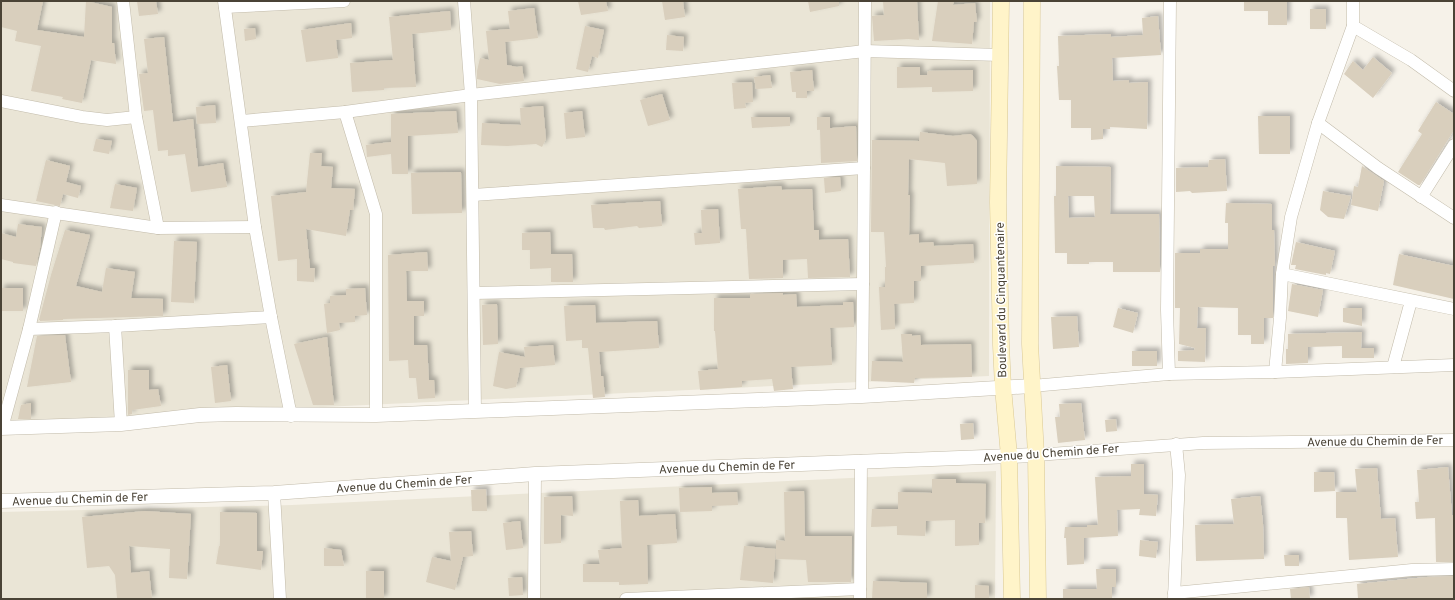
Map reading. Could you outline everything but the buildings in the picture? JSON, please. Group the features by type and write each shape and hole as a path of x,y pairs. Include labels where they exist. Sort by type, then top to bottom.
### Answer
{"main road":[{"name":"Boulevard du Cinquantenaire","path":"1002,1 998,202 1003,387 1009,456 1012,599"},
{"path":"1032,1 1030,336 1036,455 1038,599"}],"street":[{"path":"123,1 136,117 158,228"},
{"path":"292,416 271,318 255,227 225,4 344,1"},
{"path":"464,1 471,95 474,410"},
{"path":"862,396 865,1"},
{"path":"1169,374 1167,310 1169,258 1168,122 1170,1"},
{"path":"1275,372 1282,274 1291,217 1318,123 1353,26 1353,1"},
{"path":"1353,26 1411,60 1454,91"},
{"path":"241,121 345,112 471,95 864,51 1000,55"},
{"path":"1,101 88,118 107,120 136,117"},
{"path":"345,112 376,214 376,415"},
{"path":"1318,123 1378,168 1454,218"},
{"path":"1421,197 1454,145"},
{"path":"473,195 864,168"},
{"path":"1,204 158,228 255,227"},
{"path":"56,212 29,329 1,428 121,424 236,414 292,416 376,415 862,396 1032,386 1169,374 1275,372 1454,365"},
{"path":"1282,274 1454,309"},
{"path":"474,293 863,284"},
{"path":"1393,367 1411,301"},
{"path":"29,329 271,318"},
{"path":"114,326 121,424"},
{"name":"Avenue du Chemin de Fer","path":"1,501 274,493 535,474 1036,455 1176,444 1454,440"},
{"path":"1176,444 1179,475 1174,596 1412,570 1454,569"},
{"path":"626,599 860,594 861,461"},
{"path":"534,599 535,474"},
{"path":"274,493 280,599"}],"shaded area":[{"path":"1,1 990,1 989,376 1,422"},
{"path":"996,471 995,599 1,599 1,512 292,505"}]}
